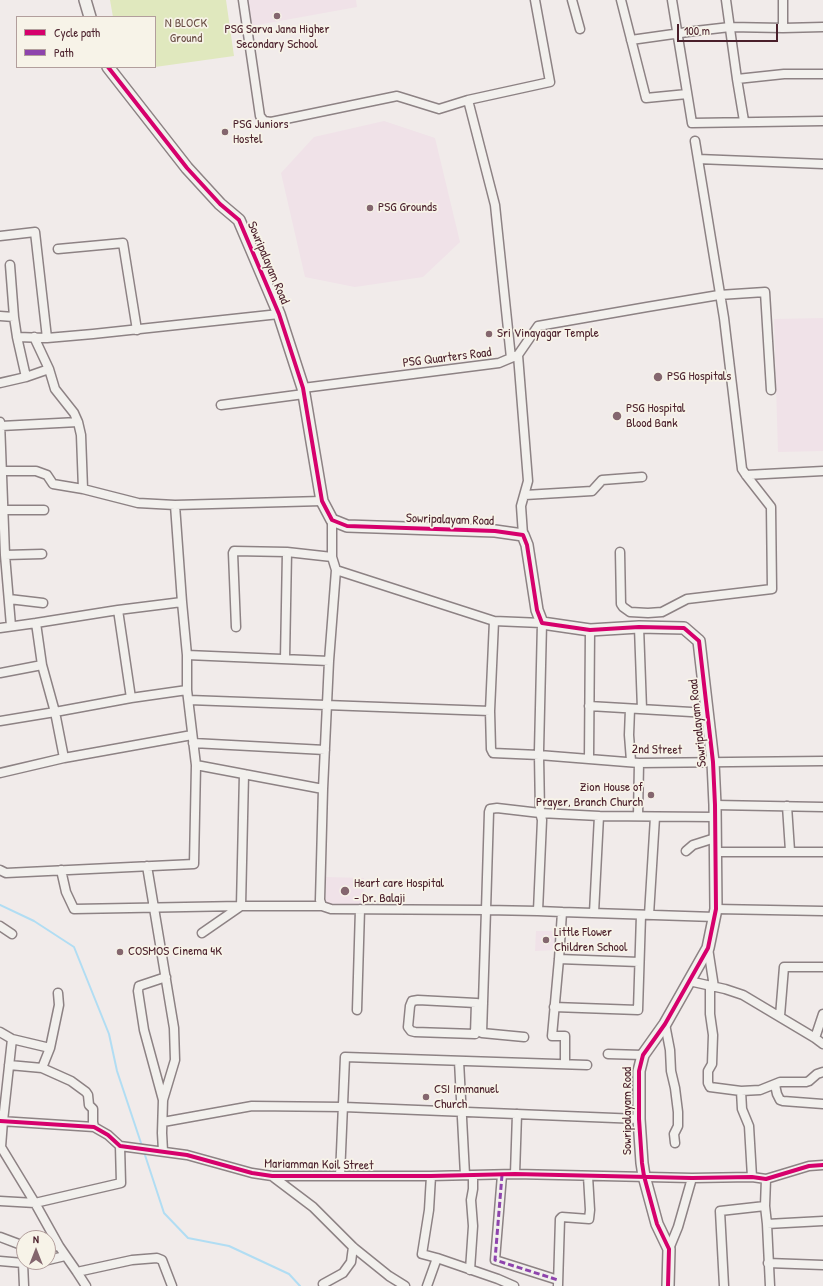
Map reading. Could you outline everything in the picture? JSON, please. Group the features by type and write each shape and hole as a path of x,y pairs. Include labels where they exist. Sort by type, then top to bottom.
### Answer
{"street":[{"path":"85,0 90,16"},
{"path":"243,0 260,116 264,121 271,122 390,96 397,96 439,109 468,100 550,82 535,0"},
{"path":"572,0 580,29"},
{"path":"621,0 646,98 687,94"},
{"path":"672,0 692,123 744,121 823,121"},
{"path":"726,0 744,121"},
{"path":"783,0 783,28"},
{"path":"631,40 695,31 730,28 823,27"},
{"name":"Sowripalayam Road","path":"109,68 187,168 220,204 240,220 279,314 304,391 322,501 332,520 347,526 495,531 523,535"},
{"path":"737,79 784,74 823,74"},
{"path":"468,100 494,205 514,356 528,481 522,506 523,535 527,545 537,610 542,623 539,755 540,813 542,820 542,833 538,911"},
{"path":"620,552 621,604 630,612 662,612 687,599 772,589 771,506 742,469 724,318 719,296 695,141"},
{"path":"698,159 823,164"},
{"path":"0,236 35,232 46,338"},
{"path":"58,249 123,243 137,330"},
{"path":"10,265 14,317 26,377"},
{"path":"514,356 538,326 647,306 719,296 765,292 771,390"},
{"path":"17,337 46,338 137,330 279,314"},
{"path":"0,316 14,317"},
{"path":"34,337 56,388 74,413 78,422 81,435 83,489"},
{"name":"PSG Quarters Road","path":"221,405 304,391 499,363 514,356"},
{"path":"0,383 26,377 49,369"},
{"path":"0,422 5,555 11,626"},
{"path":"0,426 78,422"},
{"path":"2,471 36,470 47,474 53,484 83,489 138,503 175,505 322,501"},
{"path":"746,475 823,471"},
{"path":"525,495 592,491 602,480 642,477"},
{"path":"0,870 6,873 194,864 196,765 187,690 187,655 175,505"},
{"path":"4,510 44,510"},
{"path":"322,906 320,900 323,789 329,661 336,570 332,557 332,520"},
{"path":"236,627 234,551 287,552 332,557"},
{"path":"285,659 287,552"},
{"path":"5,555 42,554"},
{"path":"336,570 494,621 542,623"},
{"path":"9,599 43,603"},
{"path":"0,628 182,602"},
{"path":"118,610 132,698"},
{"path":"188,700 490,711 494,621"},
{"path":"36,623 42,665 55,712 64,758"},
{"name":"Sowripalayam Road","path":"542,623 590,630 639,627 684,628 699,640 713,762 716,913 708,948 665,1024 644,1055 639,1071 639,1119 644,1176 657,1224 669,1249 668,1286"},
{"path":"639,627 642,709"},
{"path":"589,758 590,630"},
{"path":"187,655 329,661"},
{"path":"0,673 42,665"},
{"path":"0,721 187,690"},
{"path":"589,706 708,713"},
{"path":"630,709 629,735 631,761"},
{"name":"2nd Street","path":"490,711 491,749 493,753 589,758 639,763 823,761"},
{"path":"0,773 64,758 193,739 325,750"},
{"path":"638,816 639,763"},
{"path":"196,765 323,789"},
{"path":"241,906 244,774"},
{"path":"715,805 823,807"},
{"path":"787,806 790,851"},
{"path":"479,1004 418,1000 412,1001 410,1006 408,1027 411,1031 415,1032 475,1034 479,1004 486,910 490,809 497,808 540,813 599,816 714,817"},
{"path":"594,913 599,816"},
{"path":"554,1007 638,1010 639,962 655,817"},
{"path":"686,851 693,845 715,838"},
{"path":"714,852 823,852"},
{"path":"147,866 174,1028 176,1060 163,1100 163,1151"},
{"path":"61,870 66,892 74,909 322,906 331,909 486,910 645,915 823,911"},
{"path":"202,933 241,906"},
{"path":"357,1010 360,909"},
{"path":"562,912 560,959 552,1036 565,1036 565,1064"},
{"path":"0,926 12,934"},
{"path":"708,948 712,987 710,1014 713,1043 712,1064 708,1071 708,1083 710,1087 741,1091 760,1090 780,1082 806,1082 817,1074 823,1072"},
{"path":"560,959 639,962"},
{"path":"780,1016 784,968 823,967"},
{"path":"163,1100 144,1030 138,991 139,986 166,977"},
{"path":"689,981 725,989 743,995 780,1016 823,1044"},
{"path":"42,1068 50,1048 59,1005 58,993"},
{"path":"479,1004 482,1034 524,1037"},
{"path":"815,1038 823,1014"},
{"path":"665,1024 678,1112 678,1126 674,1134 675,1143"},
{"path":"0,1032 12,1039 50,1048"},
{"path":"12,1039 1,1121 1,1147 65,1256 86,1286"},
{"path":"608,1054 644,1055"},
{"path":"340,1176 345,1057 587,1065"},
{"path":"459,1061 461,1112 469,1175 473,1189 471,1200 473,1226 470,1270"},
{"path":"9,1065 42,1068 71,1081 88,1095 88,1104 93,1109 94,1127"},
{"path":"775,1085 777,1094 783,1102 823,1104"},
{"path":"741,1091 742,1109 749,1126 752,1177"},
{"path":"162,1122 252,1106 344,1107 639,1119"},
{"path":"515,1174 517,1114"},
{"path":"0,1201 35,1203 121,1184 120,1146 108,1135 94,1127 1,1121"},
{"name":"Mariamman Koil Street","path":"120,1146 187,1155 252,1173 272,1176 431,1176 515,1174 692,1178 752,1177 766,1179"},
{"path":"770,1286 766,1179 809,1166 823,1164"},
{"path":"502,1174 495,1260 558,1283 560,1219 562,1217 589,1219 590,1210 588,1176"},
{"path":"272,1176 313,1207 353,1247 400,1285"},
{"path":"431,1176 429,1210 422,1254 438,1258 514,1286"},
{"path":"669,1249 678,1227 692,1178"},
{"path":"724,1286 720,1211 766,1206"},
{"path":"768,1224 823,1221"},
{"path":"0,1237 16,1243"},
{"path":"323,1284 343,1273 350,1262 353,1247"},
{"path":"56,1258 65,1256"},
{"path":"77,1272 132,1260 157,1258 162,1260 172,1286"},
{"path":"427,1286 438,1258"},
{"path":"0,1261 16,1262"},
{"path":"768,1263 823,1265"},
{"path":"23,1270 24,1286"}],"shaded area":[{"name":"PSG Sarva Jana Higher Secondary School","path":"248,0 356,0 357,7 252,26"},
{"name":"PSG Grounds","path":"384,121 435,138 460,242 423,277 355,287 305,277 281,173 314,137"},
{"path":"823,318 823,451 778,452 774,319"},
{"name":"Heart care Hospital - Dr. Balaji","path":"326,877 364,878 363,904 326,904"},
{"name":"Little Flower Children School","path":"536,931 557,931 556,950 535,951"}],"green space":[{"name":"N BLOCK Ground","path":"110,0 226,0 234,56 156,67 156,16 113,16"}],"waterway":[{"path":"0,905 34,921 74,947 109,1034 117,1071 142,1146"},
{"path":"144,1152 164,1213 188,1238 229,1246 289,1274 300,1286"}],"marked path":[{"path":"502,1175 495,1260 558,1280"}],"cycle path":[{"path":"109,68 187,168 220,204 239,220 279,314 303,388 322,501 332,520 347,526 495,531 523,535 527,545 537,610 542,623 590,630 639,627 684,628 699,641 713,762 716,909 708,948 665,1024 643,1055 639,1071 639,1119 642,1163 657,1224 669,1249 668,1286"},
{"path":"0,1121 94,1127 108,1135 120,1146 187,1155 252,1173 272,1176 431,1176 515,1174 692,1178 752,1177 766,1179 809,1166 823,1165"}],"place":[{"name":"PSG Sarva Jana Higher Secondary School","path":"277,16"},
{"name":"PSG Juniors Hostel","path":"225,132"},
{"name":"PSG Grounds","path":"370,208"},
{"name":"Sri Vinayagar Temple","path":"489,334"},
{"name":"PSG Hospitals","path":"658,377"},
{"name":"PSG Hospital Blood Bank","path":"617,416"},
{"name":"Zion House of Prayer, Branch Church","path":"651,795"},
{"name":"Heart care Hospital - Dr. Balaji","path":"345,891"},
{"name":"Little Flower Children School","path":"546,940"},
{"name":"COSMOS Cinema 4K","path":"120,952"},
{"name":"CSI Immanuel Church","path":"426,1097"}]}
